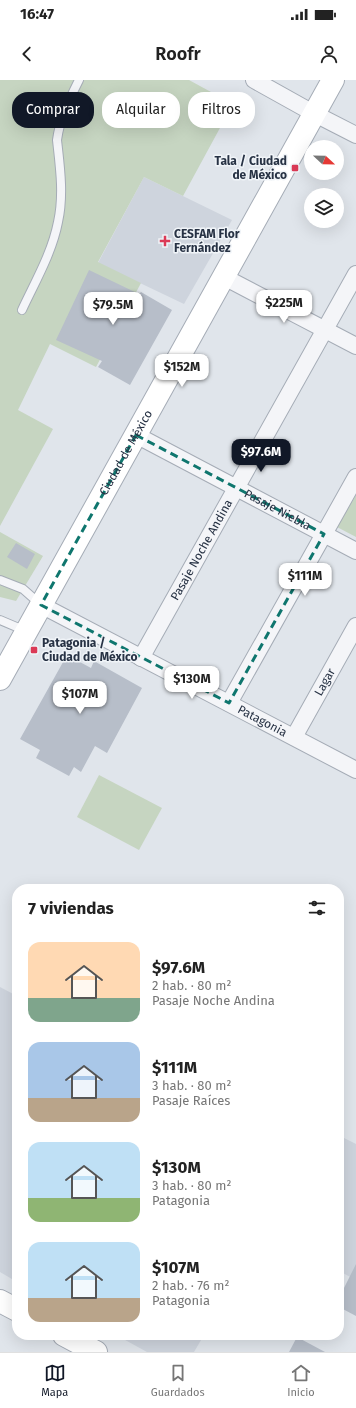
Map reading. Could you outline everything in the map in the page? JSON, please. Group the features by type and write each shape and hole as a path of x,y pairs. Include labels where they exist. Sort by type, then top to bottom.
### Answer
{"street":[{"path":"254,80 356,135"},
{"name":"Ciudad de México","path":"0,679 333,80"},
{"name":"Pasaje Noche Andina","path":"142,658 356,274"},
{"path":"224,277 356,346"},
{"name":"Pasaje Niebla","path":"136,435 356,551"},
{"path":"229,703 356,477"},
{"name":"Patagonia","path":"42,605 356,770"},
{"name":"Lagar","path":"294,737 356,626"},
{"path":"0,1300 12,1307"},
{"path":"73,1340 96,1352"}],"lane":[{"path":"22,310 50,250 58,223 61,196 58,131 63,113 80,80"},
{"path":"0,580 23,589 42,605"},
{"path":"0,620 27,631"}],"highlighted area":[{"path":"136,435 324,534 229,703 41,605"}],"shaded area":[{"name":"CESFAM Flor Fernández","path":"144,177 232,220 184,304 98,263"},
{"path":"0,987 12,993 12,1279 0,1272"},
{"path":"344,1138 356,1144 356,1280 344,1274"},
{"path":"125,1340 201,1340 194,1352 147,1352"}],"green space":[{"path":"0,80 189,80 211,92 188,92 188,128 220,128 183,196 144,177 98,262 141,283 96,367 50,344 18,410 53,429 0,526"},
{"path":"356,495 356,537 337,527"},
{"path":"0,532 43,556 16,601 0,597"},
{"path":"99,775 162,808 139,850 77,817"}],"building":[{"path":"89,270 139,294 141,292 172,310 130,385 98,367 102,361 56,340"},
{"path":"16,543 35,554 27,569 7,557"},
{"path":"67,655 91,668 94,661 142,688 107,753 95,746 81,772 74,767 69,776 36,758 40,750 20,739"},
{"path":"356,1264 356,1316 344,1310 344,1288"},
{"path":"295,1340 303,1340 325,1352 289,1352"}],"place":[{"name":"Tala / Ciudad de México","path":"295,168"},
{"name":"CESFAM Flor Fernández","path":"165,241"},
{"name":"Patagonia / Ciudad de México","path":"34,650"}]}
